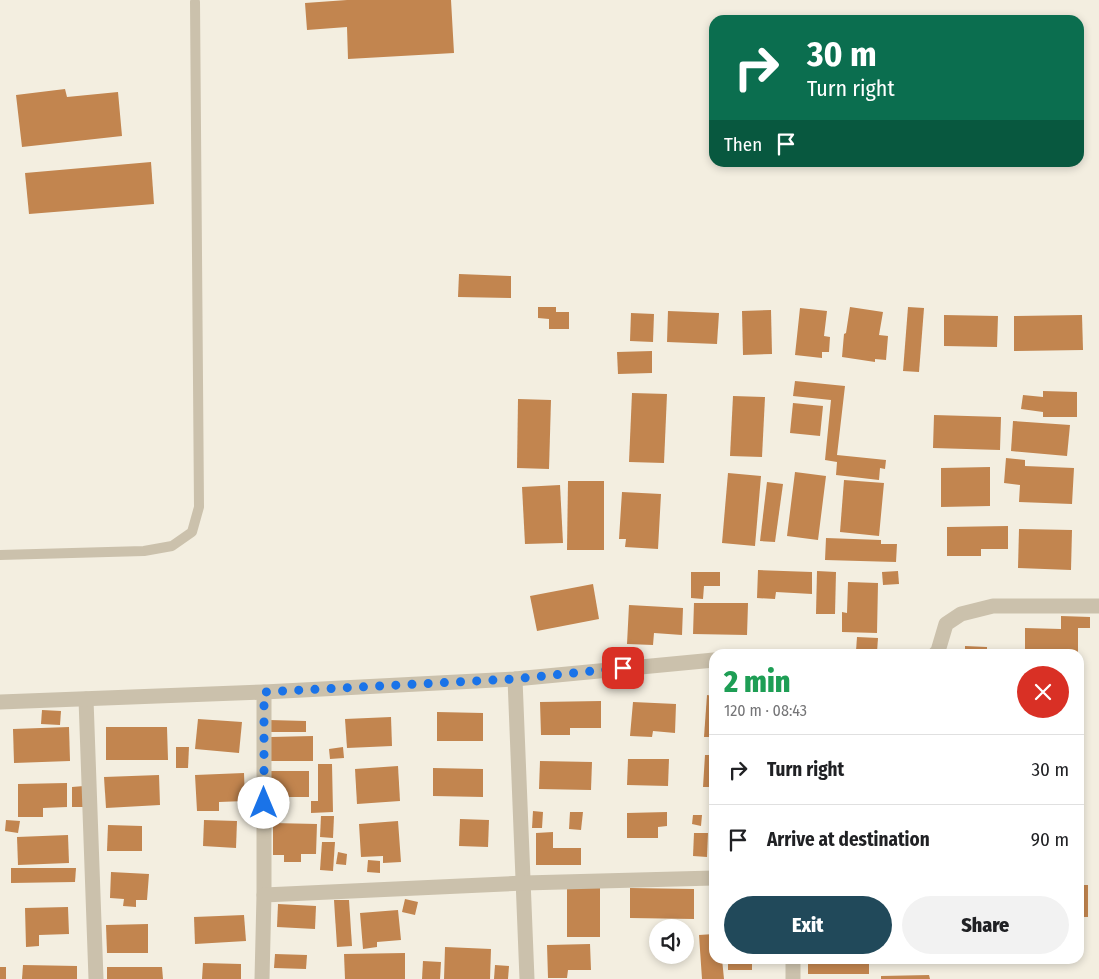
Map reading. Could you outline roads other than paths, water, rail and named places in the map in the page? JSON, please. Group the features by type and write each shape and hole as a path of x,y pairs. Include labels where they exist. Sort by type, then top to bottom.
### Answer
{"street":[{"path":"939,649 946,624 961,614 993,606 1099,606"},
{"path":"0,702 264,692 514,679 709,660"},
{"path":"514,679 524,883 526,979"},
{"path":"262,979 264,692"},
{"path":"86,699 96,979"},
{"path":"264,895 524,883 709,878"},
{"path":"793,964 793,979"}],"lane":[{"path":"0,556 144,551 172,546 192,532 199,507 195,2"}]}
